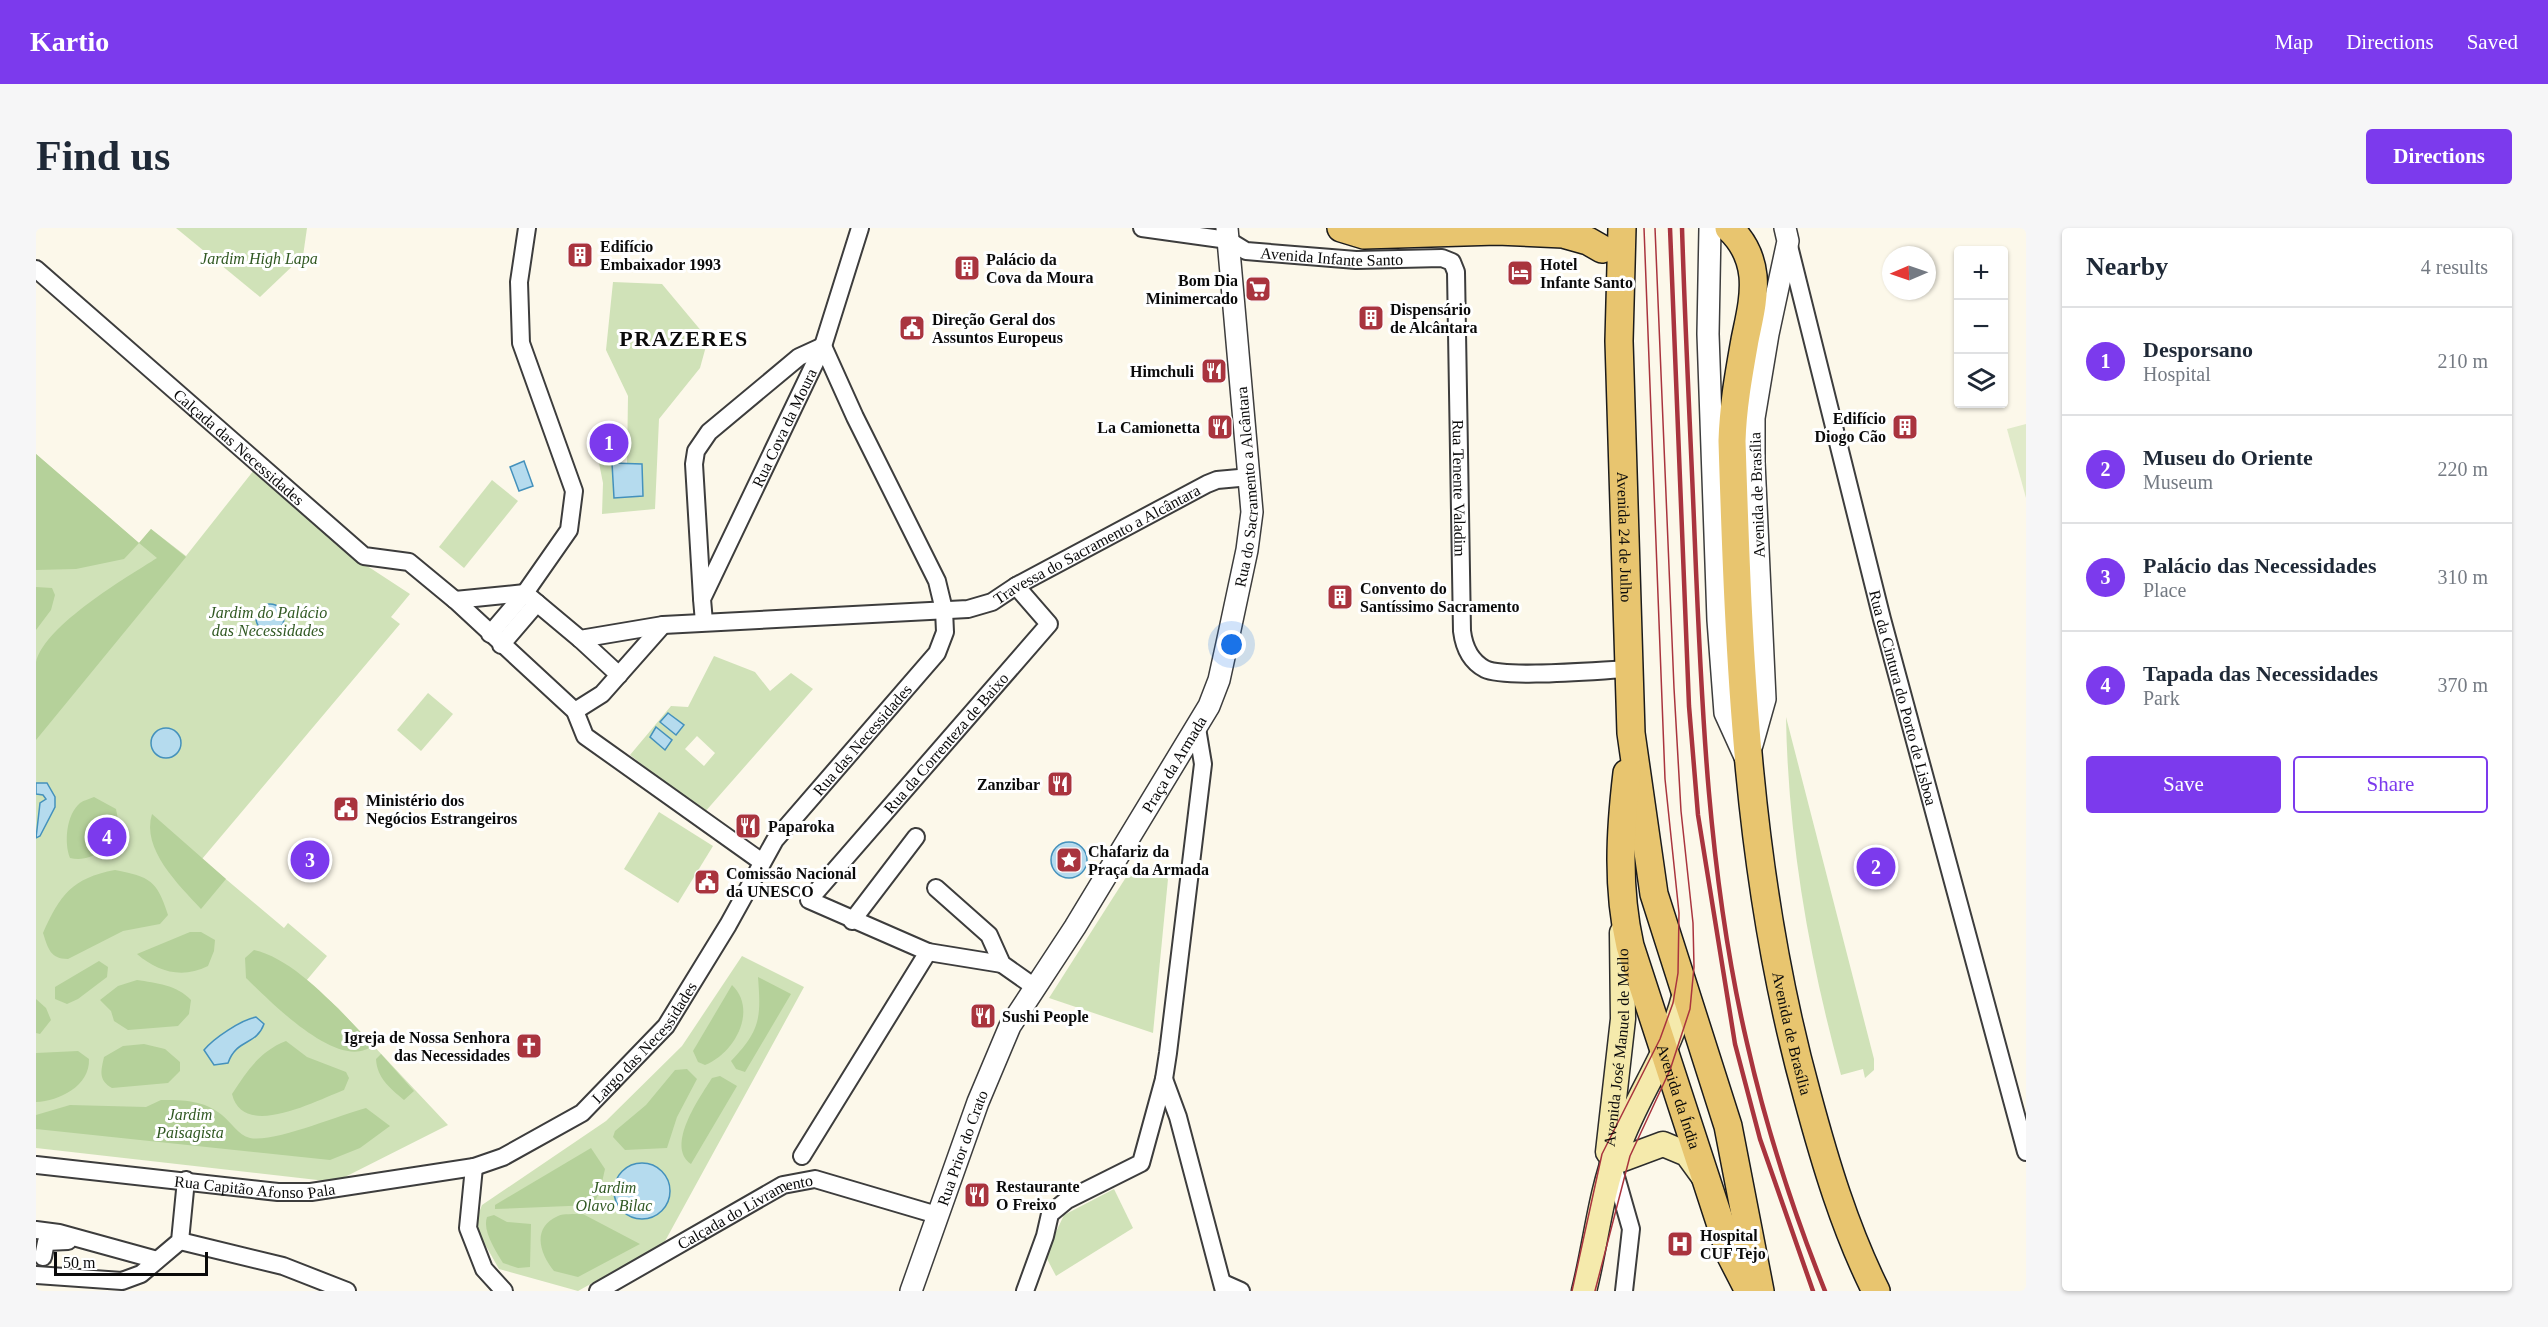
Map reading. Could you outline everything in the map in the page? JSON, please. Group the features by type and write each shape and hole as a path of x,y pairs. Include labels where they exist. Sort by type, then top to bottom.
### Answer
{"main road":[{"path":"1341,228 1364,235 1497,231 1563,234 1588,241 1613,237"},
{"path":"1729,228 1742,243 1749,257 1753,279 1753,299 1732,418 1735,552 1747,763"},
{"name":"Avenida 24 de Julho","path":"1613,237 1631,734 1654,894 1684,993"},
{"name":"Avenida 24 de Julho","path":"1622,897 1620,838 1631,734"},
{"name":"Avenida de Brasília","path":"1747,763 1769,931 1795,1053 1848,1228 1876,1291"},
{"name":"Avenida da Índia","path":"1622,897 1630,946 1731,1256 1749,1291"},
{"name":"Avenida José Manuel de Mello","path":"1604,1196 1623,1019 1622,897"},
{"path":"1684,993 1728,1126 1760,1291"},
{"name":"Avenida José Manuel de Mello","path":"1584,1291 1612,1164 1627,1127 1665,1053 1684,993"},
{"path":"1612,1164 1663,1144 1687,1154 1710,1189"}],"street":[{"path":"496,639 531,598 569,530 574,491 521,343 519,282 527,228"},
{"name":"Rua Cova da Moura","path":"702,599 823,346 860,228"},
{"name":"Avenida Infante Santo","path":"1142,228 1228,234 1246,251 1356,260 1442,258 1452,262"},
{"name":"Avenida de Brasília","path":"1710,228 1708,334 1719,632 1725,713 1747,763"},
{"name":"Rua do Sacramento a Alcântara","path":"1197,728 1219,680 1247,550 1252,512 1228,234"},
{"name":"Avenida de Brasília","path":"1747,763 1765,699 1754,418 1787,234"},
{"name":"Rua da Cintura do Porto de Lisboa","path":"1787,234 1882,619 2026,1152"},
{"name":"Rua Tenente Valadim","path":"1452,262 1456,272 1462,631 1468,652 1474,661 1495,672 1629,669"},
{"name":"Calçada das Necessidades","path":"36,269 364,556 409,562 455,600 575,711"},
{"path":"704,622 694,464 696,451 709,432 799,357 823,346"},
{"name":"Rua das Necessidades","path":"762,862 775,840 937,652 945,632 944,610 937,581 855,417 823,346"},
{"name":"Travessa do Sacramento a Alcântara","path":"580,639 663,625 979,607 1207,484 1217,480 1250,477"},
{"name":"Rua da Correnteza de Baixo","path":"852,921 809,900 1049,624 1016,586"},
{"path":"455,600 531,598 619,675"},
{"path":"663,625 602,694 575,711 585,736 762,862"},
{"name":"Praça da Armada","path":"1022,1010 1197,728"},
{"name":"Praça da Armada","path":"1025,1291 1050,1214 1067,1200 1141,1163 1164,1079 1168,1053 1203,764 1197,728"},
{"path":"916,837 852,921 928,952 1002,964 1036,987"},
{"name":"Largo das Necessidades","path":"474,1167 503,1157 582,1113 666,1026 728,925 762,862"},
{"path":"936,888 989,935 1002,964"},
{"path":"802,1156 928,952"},
{"name":"Rua Prior do Crato","path":"911,1291 990,1071 1010,1026 1022,1010"},
{"path":"1164,1079 1178,1117 1221,1288 1241,1291"},
{"name":"Avenida José Manuel de Mello","path":"1612,1164 1631,1229 1624,1291"},
{"name":"Rua Capitão Afonso Pala","path":"36,1165 278,1192 311,1192 474,1167"},
{"path":"474,1167 468,1228 484,1269 504,1291"},
{"name":"Calçada do Livramento","path":"598,1291 783,1185 815,1179 937,1215"},
{"path":"36,1275 122,1281 141,1274 180,1241 186,1180"},
{"path":"36,1230 84,1240 157,1260"},
{"path":"43,1257 46,1242 84,1240"},
{"path":"180,1241 283,1266 319,1285 347,1291"}],"green space":[{"name":"Jardim High Lapa","path":"176,228 307,228 303,256 260,297"},
{"path":"613,282 662,284 708,339 700,368 659,419 655,509 602,514 603,483 599,463 612,463 615,498 642,464 627,464 628,396 606,350"},
{"path":"2026,424 2026,498 2007,429"},
{"name":"Jardim do Palácio das Necessidades","path":"36,454 139,543 151,529 186,556 254,470 355,558 410,594 391,617 400,624 202,859 284,928 288,923 327,956 306,981 338,1008 448,1125 335,1182 36,1148"},
{"path":"36,454 139,543 124,559 76,569 36,570"},
{"path":"492,480 518,501 464,568 439,547"},
{"path":"151,529 186,557 36,740 36,662 43,648 54,633 89,603 157,558 139,543"},
{"path":"36,587 52,588 55,595 51,610 36,630"},
{"path":"714,656 755,672 770,691 791,673 813,689 704,813 630,755 671,706 688,707","holes":["697,736 715,753 704,766 685,749"]},
{"path":"428,693 453,714 421,751 397,730"},
{"path":"1786,717 1874,1059 1874,1070 1865,1078 1863,1069 1841,1075 1819,987 1796,853"},
{"path":"94,797 116,809 120,830 105,848 93,856 70,858 67,837 69,822 75,808 80,803"},
{"path":"659,812 713,846 678,903 624,869"},
{"path":"152,814 226,879 201,909 173,878 157,853 150,827"},
{"path":"1137,860 1168,879 1153,1033 1049,998"},
{"path":"115,870 136,875 151,882 160,894 168,915 160,924 123,931 68,959 53,955 43,933 62,898 78,883 100,873"},
{"path":"190,932 201,932 215,940 214,951 208,966 189,972 171,972 153,965 137,954"},
{"path":"254,950 270,955 302,976 318,989 373,1045 359,1051 342,1050 306,1031 288,1017 246,978 245,958"},
{"name":"Jardim Olavo Bilac","path":"742,956 804,987 664,1243 578,1291 499,1269 474,1225 482,1205 606,1121 682,1046"},
{"path":"99,961 108,967 107,977 78,999 67,1004 55,999 55,987"},
{"path":"758,977 791,994 745,1072 736,1069 731,1061 754,1031 757,1022"},
{"path":"137,980 166,985 179,991 191,1000 189,1014 178,1026 128,1030 114,1021 111,1011 100,1000 118,986"},
{"path":"732,985 740,995 743,1006 740,1030 726,1051 705,1065 698,1062 693,1051"},
{"path":"36,999 46,1008 51,1020 40,1034 36,1033"},
{"name":"Jardim Paisagista","path":"286,1041 307,1057 346,1072 349,1078 344,1090 281,1113 265,1116 250,1114 239,1107 232,1094 261,1056"},
{"name":"Jardim Paisagista","path":"144,1044 165,1049 180,1062 180,1071 168,1083 112,1088 104,1082 102,1067 104,1057 123,1046"},
{"path":"78,1051 89,1059 88,1069 79,1084 54,1099 36,1102 36,1053"},
{"path":"381,1054 414,1091 404,1100 389,1087 379,1072 376,1059"},
{"path":"687,1069 697,1079 677,1117 667,1148 625,1150 613,1137 615,1131 646,1105 675,1070"},
{"path":"720,1076 737,1086 691,1164 684,1156 682,1146 687,1121 712,1078"},
{"name":"Jardim Paisagista","path":"161,1100 185,1101 208,1106 250,1138 290,1133 366,1108 390,1126 360,1148 330,1160 36,1129 36,1115 70,1105 146,1107"},
{"path":"591,1148 605,1169 600,1191 593,1205 495,1209 495,1205"},
{"path":"1114,1189 1133,1228 1056,1276 1045,1255 1064,1215"},
{"path":"581,1213 640,1244 578,1277 554,1271 542,1249 541,1234 544,1227 558,1216"},
{"path":"494,1215 507,1222 531,1224 530,1267 518,1268 503,1263 490,1241 486,1228 487,1217"}],"water":[{"path":"524,461 533,486 519,491 510,467"},
{"path":"612,463 642,464 643,496 614,498"},
{"path":"270,604 280,608 284,618 280,628 270,632 260,628 256,618 260,608"},
{"path":"668,713 684,725 676,735 660,722"},
{"path":"656,727 672,740 665,750 650,737"},
{"path":"166,728 177,732 181,743 177,754 166,758 155,754 151,743 155,732"},
{"path":"36,783 47,783 55,797 55,807 40,836 36,838 40,803 46,799 43,795 36,794"},
{"name":"Chafariz da Praça da Armada","path":"1069,842 1082,847 1087,860 1082,873 1069,878 1056,873 1051,860 1056,847"},
{"path":"256,1017 264,1024 261,1031 236,1049 228,1063 214,1065 204,1050 228,1030"},
{"path":"637,1163 647,1163 662,1171 668,1180 670,1191 668,1202 662,1211 647,1219 637,1219 626,1214 619,1207 614,1196 614,1186 619,1175 626,1168"}],"tram line":[{"path":"1572,1291 1602,1154 1660,1039 1673,1003 1678,973 1679,913 1665,779 1644,228"},
{"path":"1595,1291 1630,1156 1670,1070 1690,1009 1694,967 1693,923 1681,811 1674,688 1655,228"}],"railway":[{"path":"1670,228 1689,706 1698,815 1735,1044 1760,1139 1813,1291"},
{"path":"1682,228 1703,718 1714,849 1734,979 1747,1043 1791,1200 1825,1291"}],"place":[{"name":"Edifício Embaixador 1993","path":"580,255"},
{"name":"Palácio da Cova da Moura","path":"967,268"},
{"name":"Hotel Infante Santo","path":"1520,273"},
{"name":"Bom Dia Minimercado","path":"1258,289"},
{"name":"Dispensário de Alcântara","path":"1371,318"},
{"name":"Direção Geral dos Assuntos Europeus","path":"912,328"},
{"name":"Himchuli","path":"1214,371"},
{"name":"La Camionetta","path":"1220,427"},
{"name":"Edifício Diogo Cão","path":"1905,427"},
{"name":"Desporsano","path":"609,443"},
{"name":"Convento do Santíssimo Sacramento","path":"1340,597"},
{"name":"Zanzibar","path":"1060,784"},
{"name":"Ministério dos Negócios Estrangeiros","path":"346,809"},
{"name":"Paparoka","path":"748,826"},
{"name":"Tapada das Necessidades","path":"107,837"},
{"name":"Palácio das Necessidades","path":"310,860"},
{"name":"Chafariz da Praça da Armada","path":"1069,860"},
{"name":"Museu do Oriente","path":"1876,867"},
{"name":"Comissão Nacional da UNESCO","path":"707,882"},
{"name":"Sushi People","path":"983,1016"},
{"name":"Igreja de Nossa Senhora das Necessidades","path":"529,1046"},
{"name":"Restaurante O Freixo","path":"977,1195"},
{"name":"Hospital CUF Tejo","path":"1680,1244"}],"district":[{"name":"PRAZERES","path":"684,338"}]}
